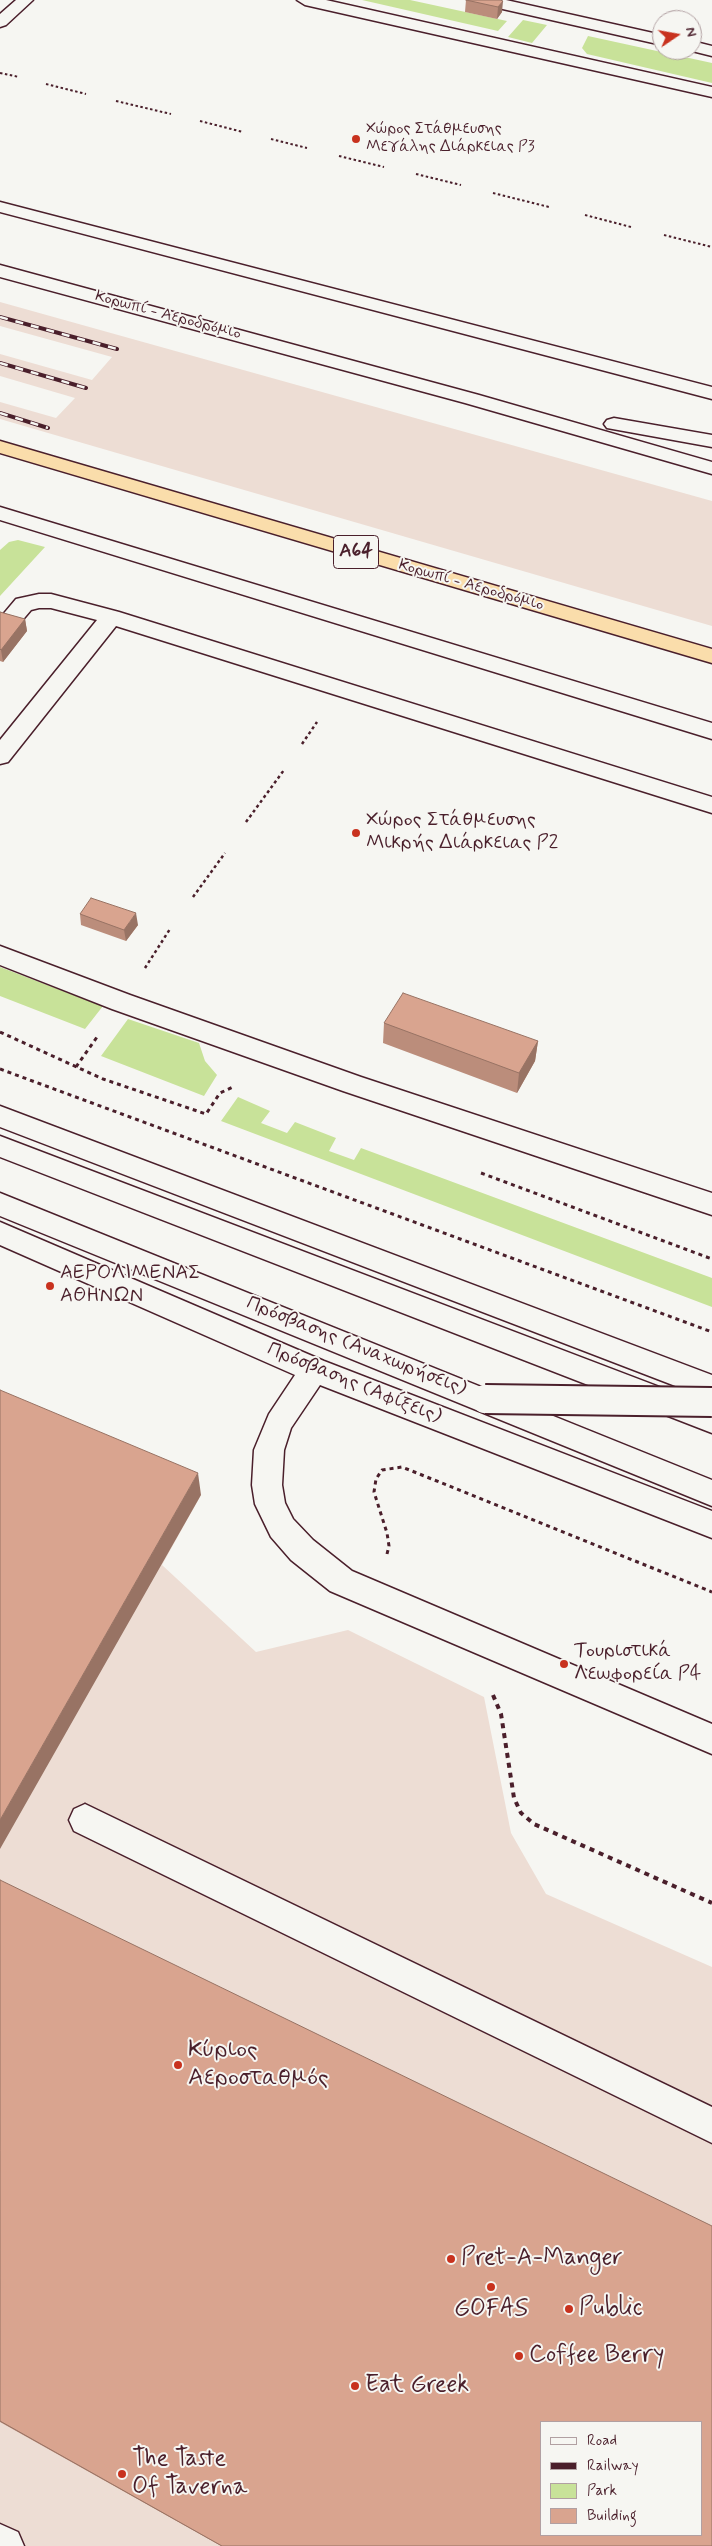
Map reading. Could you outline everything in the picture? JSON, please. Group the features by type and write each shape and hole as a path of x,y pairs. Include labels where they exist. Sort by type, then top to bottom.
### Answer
{"highway":[{"name":"Κορωπί - Αεροδρόμιο","path":"0,447 712,656"}],"street":[{"path":"0,22 25,0"},
{"path":"305,0 712,92"},
{"path":"485,0 571,33 652,39"},
{"path":"552,56 571,33"},
{"path":"0,207 712,393"},
{"name":"Κορωπί - Αεροδρόμιο","path":"0,271 472,398 712,468"},
{"path":"472,398 712,441"},
{"path":"0,536 10,516 712,731"},
{"path":"6,625 24,604 39,601 51,601 111,616 712,805"},
{"path":"0,756 111,616"},
{"path":"0,955 176,1022 712,1204"},
{"path":"0,1116 712,1388"},
{"path":"0,1146 712,1420"},
{"name":"Πρόσβασης (Αναχωρήσεις)","path":"0,1204 485,1399 712,1493"},
{"name":"Πρόσβασης (Αφίξεις)","path":"0,1233 314,1370 704,1519"},
{"path":"314,1370 279,1423 269,1450 266,1485 270,1504 282,1528 302,1550 341,1581 712,1739"},
{"path":"485,1399 712,1402"},
{"path":"85,1820 712,2125"},
{"path":"0,2544 4,2546"}],"path":[{"path":"0,73 19,77"},
{"path":"46,84 86,94"},
{"path":"116,101 170,114"},
{"path":"200,121 243,132"},
{"path":"271,139 307,148"},
{"path":"339,156 384,167"},
{"path":"416,174 461,186"},
{"path":"493,193 550,207"},
{"path":"585,215 632,227"},
{"path":"664,235 712,247"},
{"path":"246,822 284,770"},
{"path":"193,897 225,853"},
{"path":"141,974 170,929"},
{"path":"0,1032 103,1079 206,1114 220,1093 233,1086 241,1086"},
{"path":"76,1067 99,1035"},
{"path":"0,1069 712,1332"},
{"path":"480,1172 712,1259"},
{"path":"364,1591 386,1557 389,1546 374,1492 376,1479 382,1470 402,1467 712,1592"},
{"path":"488,1691 494,1695 501,1714 514,1798 521,1813 534,1824 712,1903"}],"shaded area":[{"path":"0,302 712,501 712,626 0,419 0,402 56,418 75,398 0,376 0,354 92,380 112,357 0,326"},
{"path":"0,1410 201,1495 162,1565 256,1652 348,1630 484,1697 511,1833 546,1894 712,1967 712,2546 0,2546"}],"green space":[{"path":"362,0 410,0 507,21 498,31"},
{"path":"523,20 547,25 532,43 508,37"},
{"path":"588,36 652,50 652,60 698,60 712,63 712,83 587,54 582,48"},
{"path":"18,540 45,547 0,596 0,550 9,542"},
{"path":"0,967 103,1006 85,1029 0,996"},
{"path":"128,1019 199,1043 205,1061 217,1075 204,1096 101,1056"},
{"path":"238,1097 270,1111 261,1123 287,1133 295,1122 336,1138 329,1151 354,1160 361,1148 712,1278 712,1307 221,1121"}],"building":[{"path":"466,0 500,0 503,1 498,7"},
{"path":"0,612 25,619 1,650 0,649"},
{"path":"91,898 136,913 124,930 80,914"},
{"path":"403,993 538,1041 519,1073 384,1023"},
{"path":"0,1390 198,1473 0,1820"},
{"name":"Κύριος Αεροσταθμός","path":"0,1880 712,2226 712,2546 222,2546 0,2421"}],"railway":[{"path":"0,317 117,349"},
{"path":"0,363 86,388"},
{"path":"0,413 48,428"}],"place":[{"name":"Χώρος Στάθμευσης Μεγάλης Διάρκειας P3","path":"356,139"},
{"name":"Χώρος Στάθμευσης Μικρής Διάρκειας P2","path":"356,833"},
{"name":"ΑΕΡΟΛΙΜΕΝΑΣ ΑΘΗΝΩΝ","path":"50,1286"},
{"name":"Τουριστικά Λεωφορεία P4","path":"564,1664"},
{"name":"Κύριος Αεροσταθμός","path":"178,2065"},
{"name":"Pret-A-Manger","path":"451,2259"},
{"name":"GOFAS","path":"491,2287"},
{"name":"Public","path":"569,2309"},
{"name":"Coffee Berry","path":"519,2356"},
{"name":"Eat Greek","path":"355,2386"},
{"name":"The Taste Of Taverna","path":"122,2474"}]}
